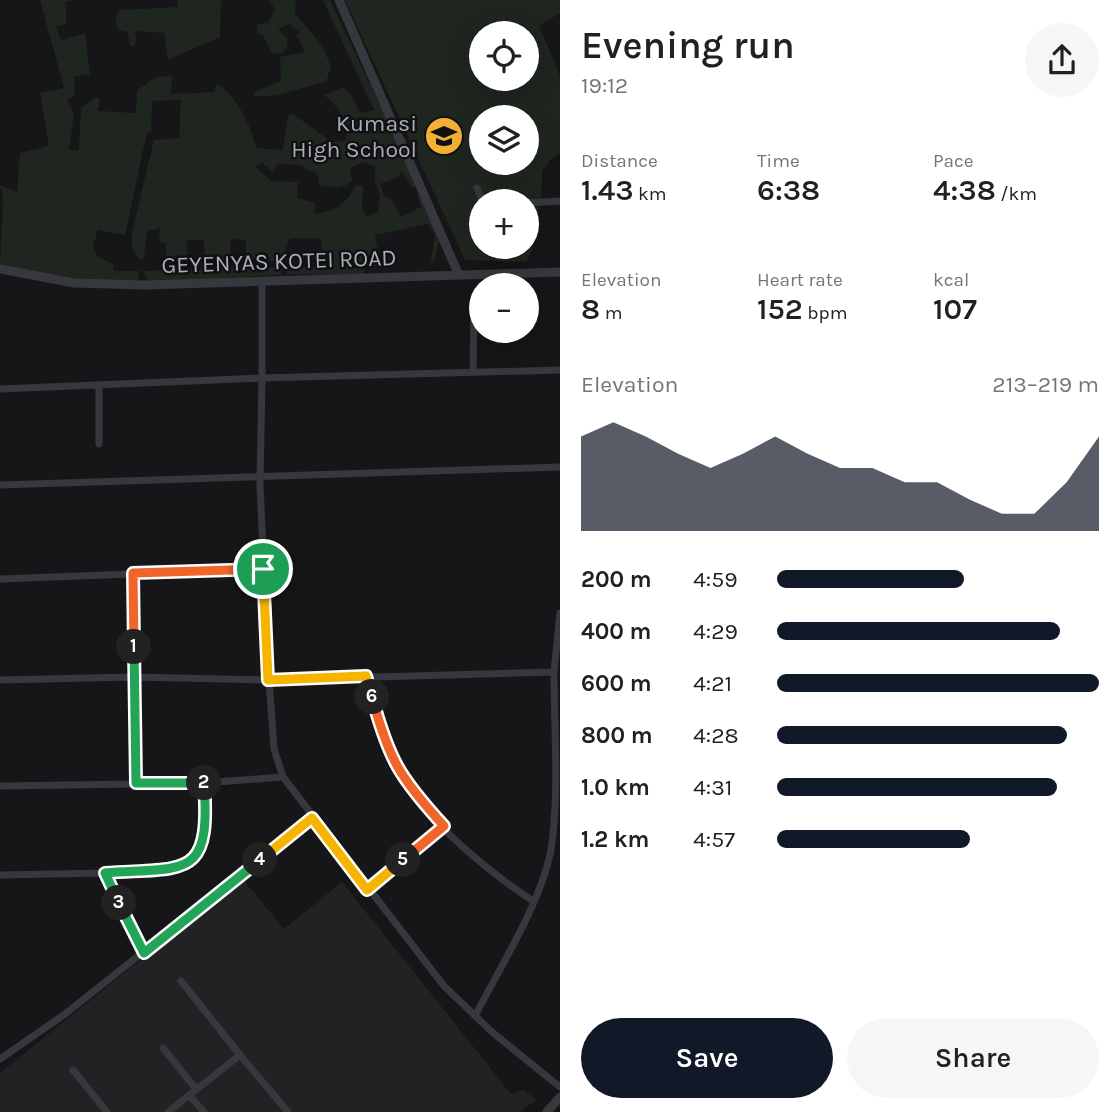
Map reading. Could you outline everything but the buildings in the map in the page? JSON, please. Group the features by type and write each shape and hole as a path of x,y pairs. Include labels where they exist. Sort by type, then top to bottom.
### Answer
{"street":[{"path":"339,0 417,173 458,273"},
{"path":"539,202 560,201"},
{"name":"GEYENYAS KOTEI ROAD","path":"0,269 90,285 560,272"},
{"path":"262,281 260,478 263,569 274,749 283,777 367,890 444,986 475,1016 560,1087"},
{"path":"473,343 473,371"},
{"path":"0,389 262,378 560,370"},
{"path":"99,385 99,444"},
{"path":"0,485 560,467"},
{"path":"0,579 263,569"},
{"path":"133,573 136,783"},
{"path":"475,1016 533,901 549,858 554,835 556,668 560,613"},
{"path":"0,680 134,677 268,680 556,668"},
{"path":"366,676 393,762 407,785 484,867 533,901"},
{"path":"0,786 204,783 283,777"},
{"path":"0,875 105,873 183,867 197,854 204,835 204,783"},
{"path":"0,1059 65,1014 144,953 312,818"},
{"path":"367,890 444,826"},
{"path":"105,873 144,953"},
{"path":"181,981 288,1112"},
{"path":"163,1048 204,1112"},
{"path":"168,1112 240,1055"},
{"path":"73,1070 107,1112"},
{"path":"547,1112 560,1097"}],"shaded area":[{"path":"40,0 78,0 66,2 66,24 56,27 61,40 85,33 90,74 74,77 75,95 67,100 74,114 69,150 79,151 81,108 94,98 100,98 98,111 136,113 137,90 156,77 172,76 171,94 214,92 217,83 224,89 242,112 256,148 283,150 288,116 293,114 332,142 346,140 342,115 324,95 343,87 351,94 360,113 374,110 323,0 330,0 418,186 412,187 401,171 400,176 380,184 384,196 392,200 401,217 421,207 417,195 421,193 439,240 434,262 431,262 435,235 428,224 375,235 381,266 365,266 364,275 288,274 283,268 323,267 321,239 290,238 281,262 246,258 246,240 231,239 230,260 226,263 191,265 190,261 205,256 204,240 187,240 187,260 166,262 166,243 159,243 160,228 147,232 144,258 139,260 132,247 132,232 154,140 179,138 181,100 152,101 151,131 147,133 125,235 98,230 93,246 97,256 113,264 114,271 138,271 139,282 68,280 0,266 3,200 0,185 17,192 20,153 49,146 40,93 64,88","holes":["363,162 375,166 375,181 380,195 378,212 366,217 362,208 363,185 355,186 339,206 314,214 315,203 297,198 298,182 272,181 255,167 262,163 272,171 279,164 301,165 317,173 319,185 336,188 352,181 350,168"]},
{"path":"177,0 221,0 220,37 168,60 164,33 135,31 137,42 133,47 129,44 128,32 118,30 115,21 119,10 178,7"},
{"path":"270,0 296,0 295,13 323,47 331,67 326,82 281,94 254,96 254,92 281,81 280,57 305,52 296,35 300,33 290,24 278,29 287,38 287,47 282,53 272,54 264,37 257,33 257,25 268,22 275,11"},
{"name":"Kumasi High School","path":"345,0 560,0 560,13 539,26 560,76 560,153 550,160 542,171 539,207 539,189 469,189 469,259 528,259 526,262 465,260"},
{"path":"280,268 282,275 149,281 142,271"},
{"path":"242,878 284,929 342,882 511,1094 524,1090 536,1100 520,1112 0,1112 0,1073"}],"place":[{"name":"Kumasi High School","path":"444,136"}],"route":[{"path":"263,569 268,680 366,676 393,762 407,785 444,826 367,890 312,818 144,953 105,873 183,867 190,863 202,845 204,835 204,783 136,783 133,573 263,569"}]}
